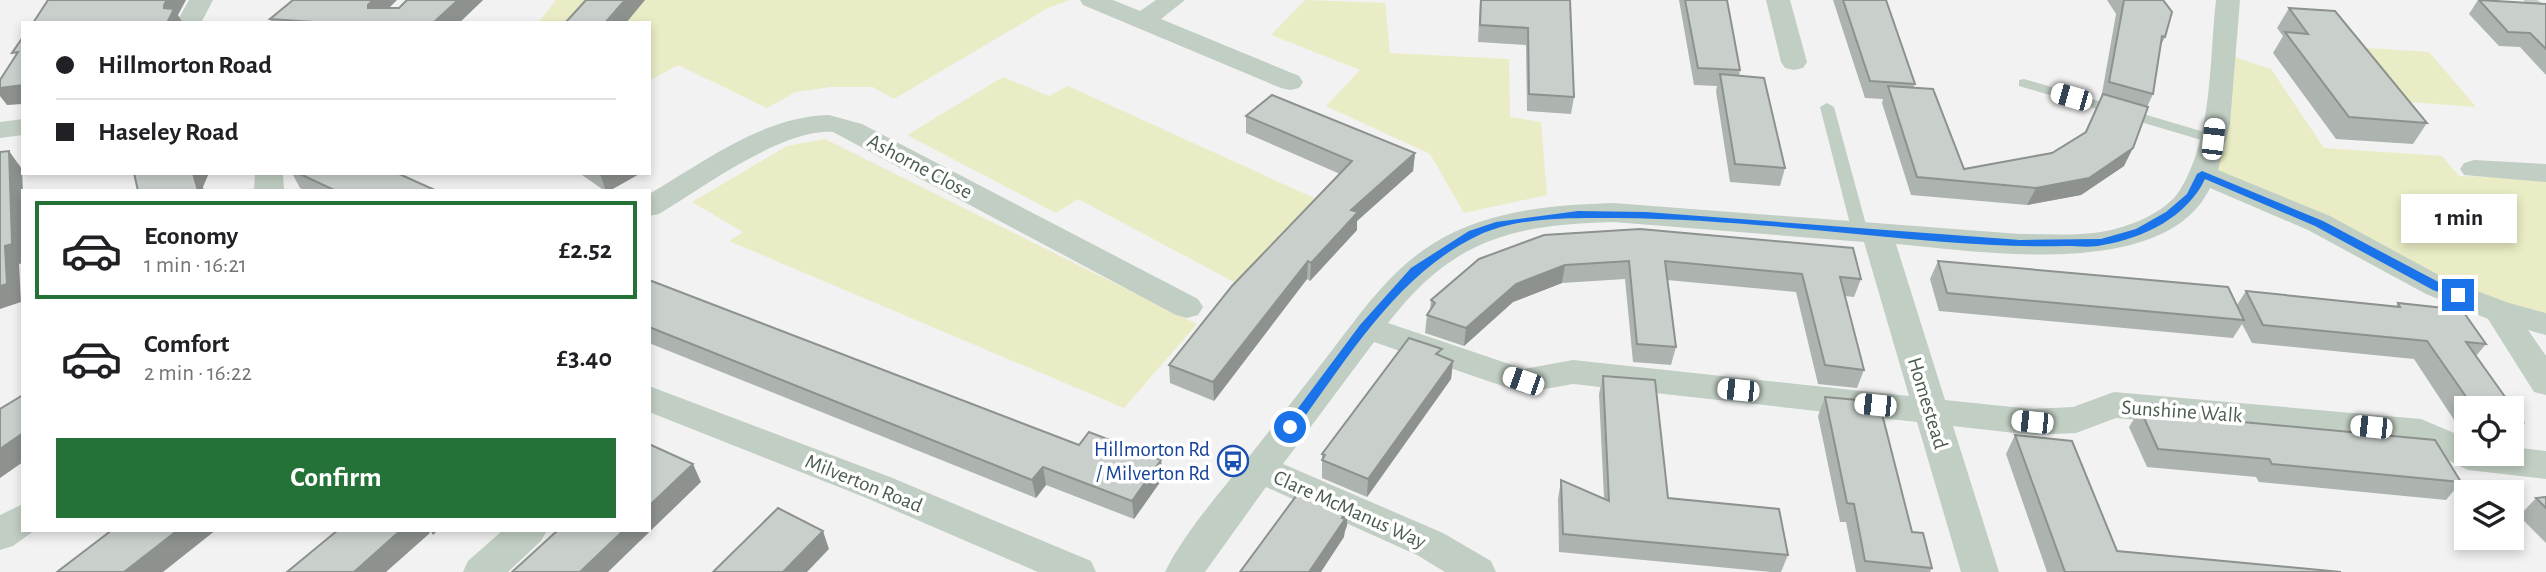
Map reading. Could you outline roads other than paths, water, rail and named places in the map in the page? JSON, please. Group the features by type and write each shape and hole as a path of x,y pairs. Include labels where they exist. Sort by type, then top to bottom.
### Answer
{"street":[{"path":"189,21 201,0"},
{"path":"1092,0 1290,82"},
{"path":"1140,22 1173,0"},
{"path":"1778,0 1794,62"},
{"path":"1184,572 1258,468 1339,365 1364,327 1415,271 1472,234 1499,224 1578,215 1622,214 2020,244 2102,242 2140,231 2170,215 2192,195 2213,139 2223,1"},
{"name":"Ashorne Close","path":"651,205 782,133 825,123 836,124 1187,307"},
{"path":"0,130 21,127"},
{"path":"2474,169 2546,173"},
{"path":"2202,174 2319,223 2437,287 2499,311 2546,324"},
{"name":"Homestead","path":"1868,233 1930,411 1980,572"},
{"path":"2499,311 2546,383"},
{"name":"Sunshine Walk","path":"1364,327 1523,381 1573,372 2032,422 2076,421 2114,405 2161,407 2421,432 2468,456 2546,465"},
{"name":"Milverton Road","path":"655,408 877,487 1077,572"},
{"name":"Clare McManus Way","path":"1258,468 1430,544 1477,572"},
{"path":"0,535 21,520"},
{"path":"482,572 526,532"}],"lane":[{"path":"2529,0 2546,12"},
{"path":"2024,83 2213,139"},
{"path":"1827,107 1868,233"}],"place":[{"name":"Hillmorton Rd / Milverton Rd","path":"1233,461"}]}
